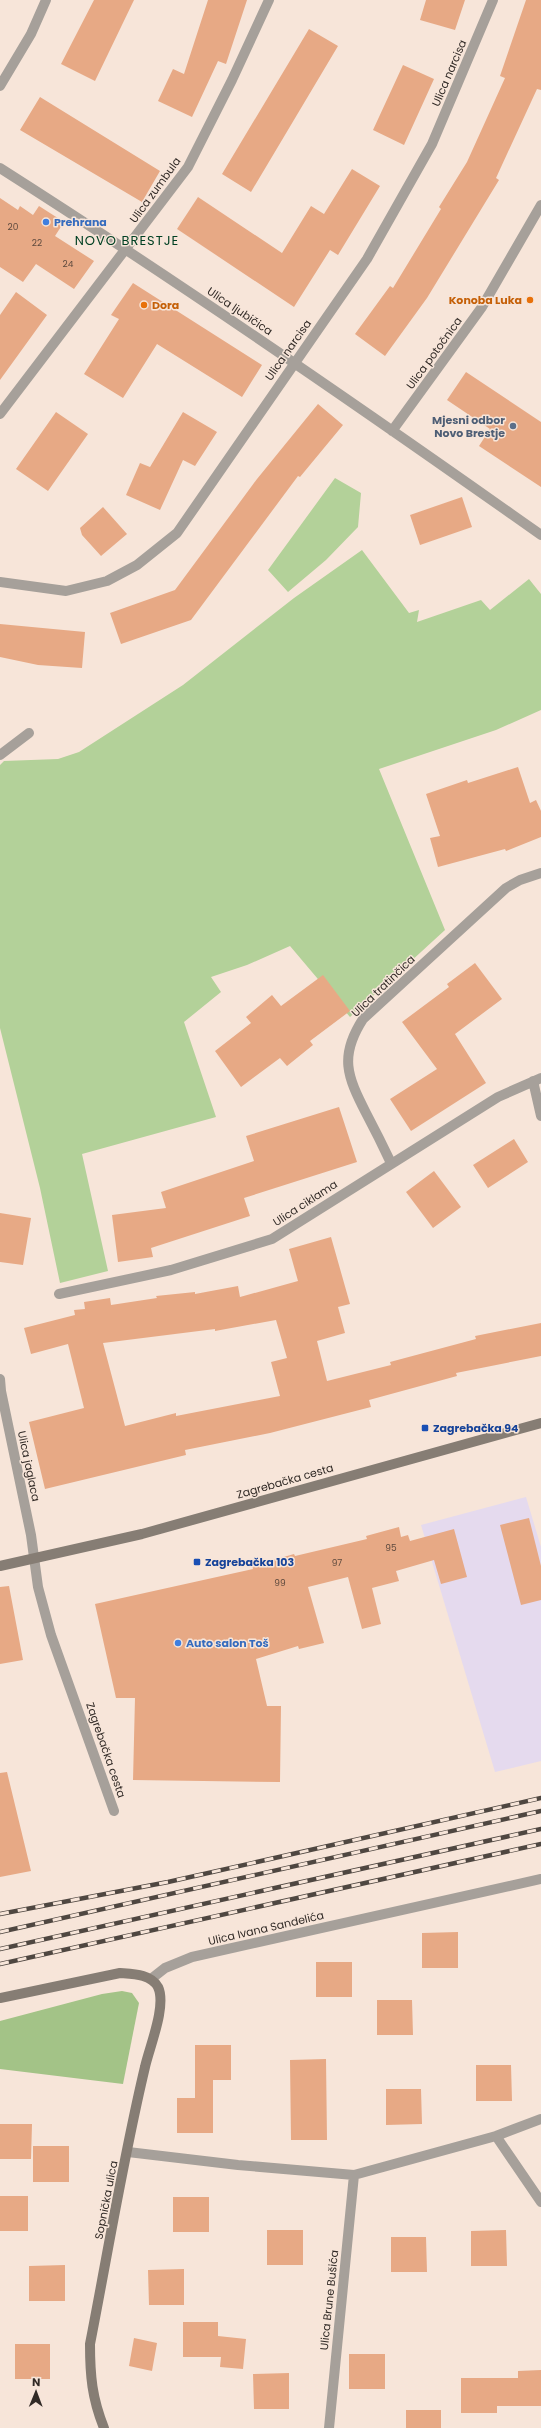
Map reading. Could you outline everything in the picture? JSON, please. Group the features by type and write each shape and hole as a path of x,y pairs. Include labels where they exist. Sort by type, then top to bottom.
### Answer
{"street":[{"path":"0,86 31,34 46,0"},
{"name":"Ulica zumbula","path":"0,414 188,167 232,80 269,0"},
{"name":"Ulica narcisa","path":"0,582 66,591 107,581 137,565 177,533 367,258 432,144 492,0"},
{"name":"Ulica ljubičica","path":"0,168 127,249 294,362 541,535"},
{"name":"Ulica potočnica","path":"392,431 482,307 541,205"},
{"path":"0,755 29,734"},
{"name":"Ulica tratinčica","path":"391,1163 349,1075 349,1048 353,1035 363,1019 506,888 520,880 541,874"},
{"path":"537,1080 541,1116"},
{"name":"Ulica ciklama","path":"59,1294 171,1270 272,1239 498,1097 537,1080"},
{"name":"Ulica jaglaca","path":"0,1378 1,1391 35,1559"},
{"name":"Zagrebačka cesta","path":"0,1566 142,1534 541,1423"},
{"name":"Zagrebačka cesta","path":"35,1559 38,1587 51,1635 114,1811"},
{"name":"Ulica Ivana Sandelića","path":"151,1979 164,1968 192,1957 541,1879"},
{"path":"0,1998 120,1973 136,1974 151,1979"},
{"name":"Sopnička ulica","path":"104,2428 96,2408 90,2380 90,2344 145,2067 158,2019 160,2001 158,1988 151,1979"},
{"path":"128,2152 238,2165 354,2175 496,2136 541,2119"},
{"path":"496,2136 541,2202"},
{"name":"Ulica Brune Bušića","path":"329,2428 354,2175"}],"shaded area":[{"path":"526,1497 541,1547 541,1761 495,1772 421,1525"}],"green space":[{"path":"335,478 361,493 358,527 326,560 288,592 268,570"},
{"path":"362,550 409,613 419,610 417,622 481,600 490,610 529,579 541,594 541,710 496,730 379,769 445,930 350,1017 290,946 247,965 211,977 221,992 184,1022 216,1117 82,1154 108,1271 60,1283 40,1188 0,1028 0,765 4,761 58,759 79,752 183,685 294,598"},
{"path":"122,1991 132,1993 139,2003 123,2084 0,2069 0,2021 102,1994"}],"building":[{"path":"94,0 134,0 95,81 61,64"},
{"path":"208,0 247,0 226,64 218,61 192,117 158,101 173,69 184,74"},
{"path":"426,0 465,0 455,30 420,20"},
{"path":"526,0 541,0 541,90 537,89 496,178 499,180 427,298 385,356 355,334 390,286 393,288 441,209 439,207 467,162 505,78 500,76"},
{"path":"309,29 338,46 251,192 222,174"},
{"path":"403,65 434,79 404,145 373,130"},
{"path":"40,97 160,171 142,202 20,130"},
{"path":"352,169 380,186 338,255 330,250 294,307 177,229 198,197 282,253 311,206 324,214"},
{"path":"0,198 18,210 20,206 33,215 39,206 64,222 55,236 94,261 74,289 36,264 23,282 0,267"},
{"path":"133,283 262,365 242,397 157,344 123,398 84,374 119,319 111,315"},
{"path":"16,292 47,315 0,380 0,315"},
{"name":"Mjesni odbor Novo Brestje","path":"466,372 541,422 541,487 479,446 490,429 447,400"},
{"path":"318,404 343,425 300,477 298,476 191,620 121,644 110,613 175,590 257,479"},
{"path":"56,412 88,434 48,491 16,469"},
{"path":"183,412 217,432 195,466 183,460 160,510 126,495 140,463 150,467"},
{"path":"462,497 472,527 420,545 410,515"},
{"path":"103,507 127,534 101,556 82,535 80,528"},
{"path":"0,624 85,632 82,668 38,665 0,657"},
{"path":"518,767 530,803 536,800 541,811 541,837 506,851 505,849 438,867 430,838 440,836 426,794 467,780 468,783"},
{"path":"475,963 502,999 455,1034 486,1083 411,1131 390,1099 437,1069 402,1022 449,987 447,984"},
{"path":"323,975 350,1011 310,1041 313,1045 287,1066 280,1058 241,1087 215,1051 251,1023 246,1017 272,995 281,1006"},
{"path":"339,1107 357,1162 244,1198 250,1216 151,1248 153,1257 118,1262 112,1215 166,1208 161,1192 254,1161 246,1136"},
{"path":"514,1139 528,1162 488,1188 473,1165"},
{"path":"434,1171 461,1207 433,1228 406,1192"},
{"path":"0,1213 31,1218 23,1265 0,1262"},
{"path":"331,1237 350,1304 338,1307 345,1333 317,1341 327,1381 391,1365 390,1362 476,1339 475,1336 541,1323 541,1356 456,1373 457,1376 369,1400 371,1407 270,1433 185,1450 186,1455 45,1489 29,1422 84,1408 68,1344 31,1354 24,1328 75,1315 74,1310 85,1309 84,1302 110,1298 111,1305 157,1298 156,1296 195,1292 195,1294 238,1286 240,1297 298,1281 289,1249","holes":["276,1320 287,1358 271,1362 280,1396 176,1416 176,1413 125,1426 103,1343 215,1329 215,1331"]},
{"path":"529,1518 541,1566 541,1600 521,1605 500,1525"},
{"path":"399,1527 401,1537 408,1535 410,1541 454,1529 467,1577 441,1584 434,1560 396,1571 399,1581 372,1588 381,1624 362,1629 348,1577 308,1587 324,1643 299,1649 298,1646 256,1659 267,1706 281,1706 280,1782 133,1780 135,1698 116,1698 95,1604 253,1569 252,1566 294,1554 295,1556 367,1539 366,1536"},
{"path":"9,1586 23,1660 0,1664 0,1587"},
{"path":"7,1772 31,1871 0,1877 0,1773"},
{"path":"458,1932 458,1968 422,1968 422,1933"},
{"path":"316,1962 352,1962 352,1997 316,1997"},
{"path":"377,2000 412,2000 413,2035 377,2035"},
{"path":"195,2045 231,2045 231,2080 213,2080 213,2133 177,2133 177,2098 195,2098"},
{"path":"326,2059 327,2140 291,2140 290,2060"},
{"path":"476,2065 511,2065 512,2101 476,2101"},
{"path":"386,2089 421,2089 422,2124 386,2125"},
{"path":"0,2124 32,2124 31,2159 0,2159"},
{"path":"33,2146 69,2146 69,2182 33,2182"},
{"path":"0,2196 28,2196 28,2231 0,2231"},
{"path":"173,2197 209,2197 209,2232 173,2232"},
{"path":"267,2230 303,2230 303,2265 267,2265"},
{"path":"506,2230 507,2266 471,2266 471,2231"},
{"path":"391,2237 426,2237 427,2272 391,2272"},
{"path":"65,2265 65,2301 29,2301 29,2266"},
{"path":"184,2269 184,2305 149,2305 148,2270"},
{"path":"183,2322 218,2322 218,2336 246,2339 243,2369 220,2367 221,2357 183,2357"},
{"path":"134,2338 157,2343 152,2371 129,2366"},
{"path":"15,2344 50,2344 50,2379 15,2379"},
{"path":"349,2354 385,2354 385,2389 349,2389"},
{"path":"541,2370 541,2406 497,2406 497,2413 461,2413 461,2378 518,2378 518,2371"},
{"path":"289,2373 289,2409 254,2409 253,2374"},
{"path":"406,2410 441,2410 441,2428 406,2428"}],"railway":[{"path":"0,1914 168,1882 541,1798"},
{"path":"0,1932 541,1811"},
{"path":"0,1949 541,1829"},
{"path":"0,1964 541,1844"}],"place":[{"name":"Prehrana","path":"46,222"},
{"name":"Konoba Luka","path":"530,300"},
{"name":"Dora","path":"144,305"},
{"name":"Mjesni odbor Novo Brestje","path":"513,426"},
{"name":"Zagrebačka 94","path":"425,1428"},
{"name":"Zagrebačka 103","path":"197,1562"},
{"name":"Auto salon Toš","path":"178,1643"}],"district":[{"name":"NOVO BRESTJE","path":"127,240"}]}
